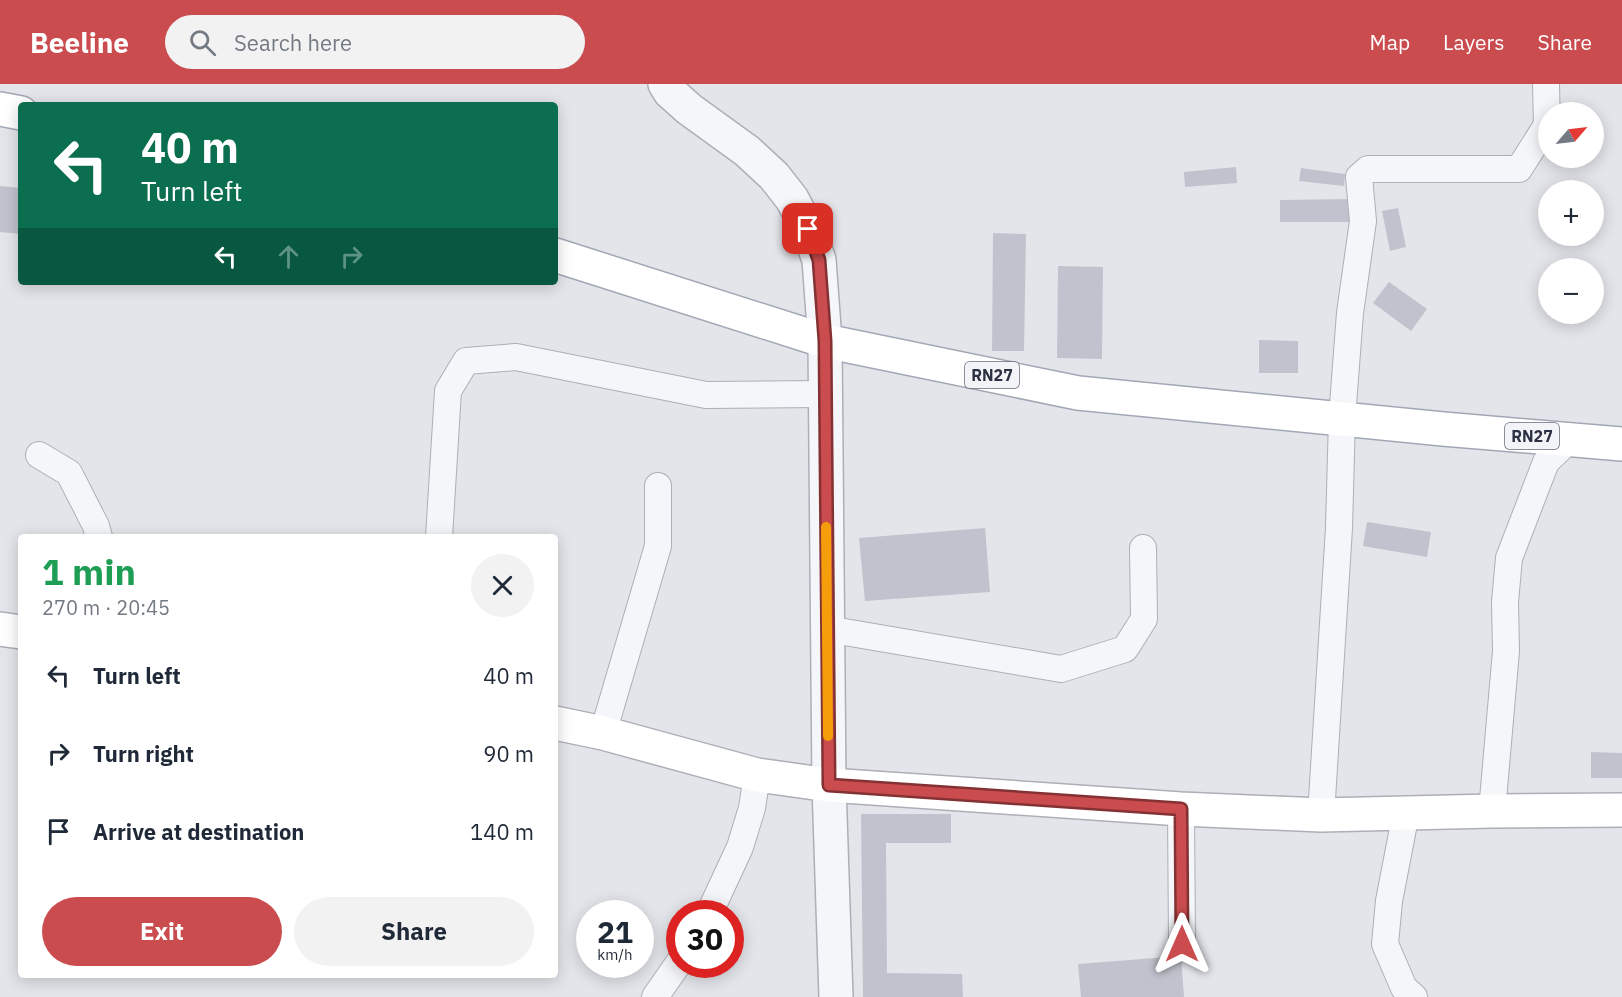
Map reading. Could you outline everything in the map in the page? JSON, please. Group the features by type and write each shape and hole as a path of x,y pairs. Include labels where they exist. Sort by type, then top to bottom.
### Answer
{"main road":[{"path":"0,109 18,112"},
{"name":"RN27","path":"558,256 825,341 1078,393 1622,444"},
{"path":"0,629 18,632"},
{"path":"558,724 603,733 757,775 829,785 1181,809 1321,815 1622,810"}],"street":[{"path":"665,84 670,92 689,109 747,151 774,176 792,199 808,229 819,260 825,341 829,785 836,997"},
{"path":"1321,815 1339,528 1342,418 1350,313 1363,221 1359,177 1368,170 1519,169 1547,125 1546,84"},
{"path":"439,534 448,391 466,361 516,357 706,395 824,394"},
{"path":"1492,811 1506,651 1504,602 1509,558 1546,462 1570,439"},
{"path":"39,455 69,473 98,534"},
{"path":"603,733 657,546 658,486"},
{"path":"827,629 1061,669 1125,649 1144,619 1143,548"},
{"path":"715,900 740,847 752,808 757,775"},
{"path":"1181,809 1182,944"},
{"path":"1406,813 1389,901 1385,944 1404,988 1414,997"},
{"path":"655,997 668,978"}],"building":[{"path":"1236,167 1237,183 1185,187 1184,172"},
{"path":"1301,168 1345,174 1344,186 1299,181"},
{"path":"0,186 18,188 18,234 0,232"},
{"path":"1353,199 1353,222 1280,222 1280,200"},
{"path":"1398,208 1406,247 1390,251 1382,211"},
{"path":"993,233 1026,234 1024,351 992,351"},
{"path":"1058,266 1103,267 1102,359 1057,358"},
{"path":"1389,282 1427,309 1411,331 1373,303"},
{"path":"1259,340 1298,341 1298,373 1259,373"},
{"path":"1367,522 1431,532 1427,557 1363,546"},
{"path":"985,528 990,592 865,601 859,538"},
{"path":"1591,752 1622,753 1622,778 1591,778"},
{"path":"861,814 951,814 951,843 886,843 887,973 962,974 963,997 863,997"},
{"path":"1181,956 1184,997 1081,997 1078,964"}],"slow traffic":[{"path":"826,527 828,736"}],"route":[{"path":"808,229 819,260 825,341 829,785 1181,809 1182,944"}]}
